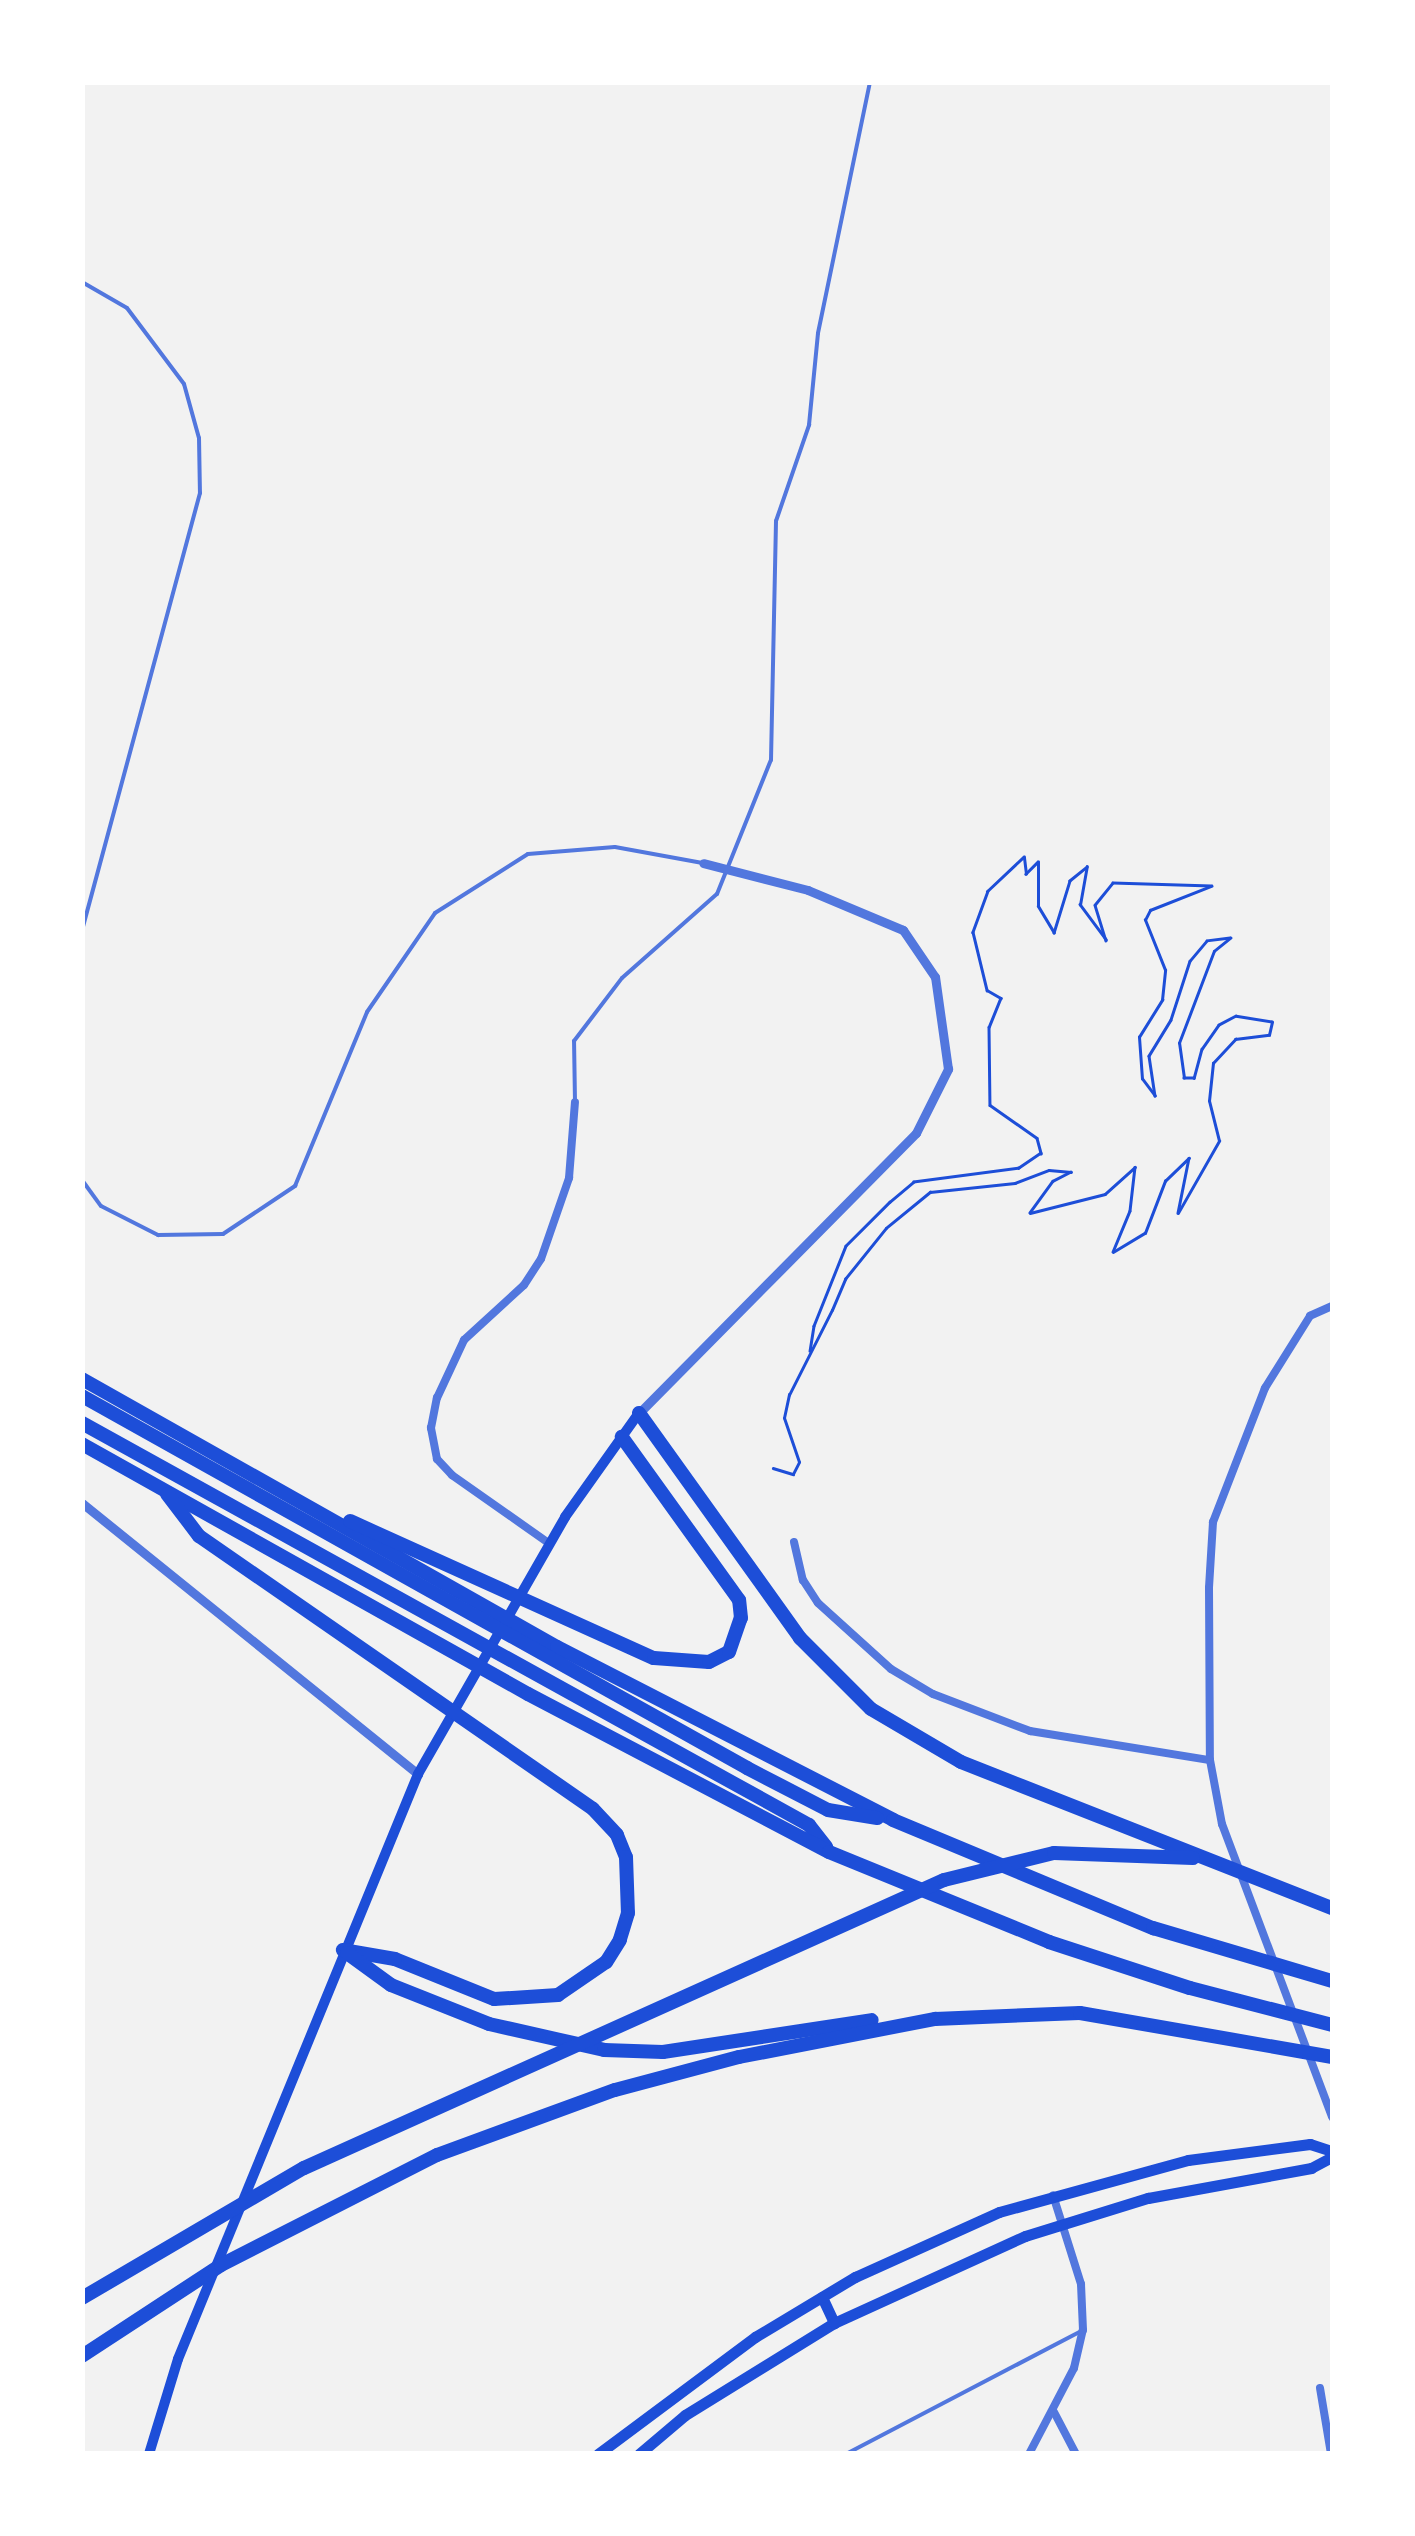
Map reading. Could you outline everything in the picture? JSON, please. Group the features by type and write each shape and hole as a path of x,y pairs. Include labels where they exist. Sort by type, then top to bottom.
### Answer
{"highway":[{"path":"82,1379 259,1478 435,1585"},
{"path":"82,1396 554,1652 893,1820 1153,1928 1332,1980"},
{"path":"639,1412 800,1638 871,1709 961,1762 1192,1858 1332,1908"},
{"path":"82,1424 809,1825 829,1852"},
{"path":"259,1478 568,1623 686,1664 729,1652 737,1634 739,1600 730,1582 622,1437"},
{"path":"82,1444 528,1694 829,1852 1048,1942 1190,1988 1332,2025"},
{"path":"164,1489 199,1536 593,1809 617,1835 626,1857 628,1913 606,1962 558,1995 510,2000 395,1959 343,1950"},
{"path":"82,2298 167,2242 304,2168 518,2068 862,1917 1008,1860 1096,1851 1192,1858"},
{"path":"343,1950 391,1985 489,2024 604,2050 662,2052 834,2024 996,2013 1080,2013 1332,2058"},
{"path":"82,2356 264,2241 438,2156 615,2090 854,2032 996,2013"}],"main road":[{"path":"149,2454 178,2359 294,2086 343,1950 418,1774 550,1544 639,1412"},
{"path":"598,2454 672,2395 822,2297 909,2250 1053,2193 1188,2160 1310,2144 1332,2154"},
{"path":"639,2454 685,2416 834,2323 1062,2222 1186,2189 1310,2168 1332,2154"},
{"path":"822,2297 834,2323"},
{"path":"672,2395 685,2416"}],"street":[{"path":"639,1412 916,1133 948,1069 935,977 903,930 808,890 703,863"},
{"path":"550,1544 452,1475 438,1459 432,1428 436,1398 464,1340 524,1286 542,1259 569,1178 575,1102"},
{"path":"1332,1306 1310,1316 1264,1388 1213,1522 1210,1760 1222,1824 1332,2117"},
{"path":"82,1503 418,1774"},
{"path":"794,1542 804,1580 818,1603 891,1669 933,1694 1030,1731 1210,1760"},
{"path":"1029,2454 1054,2412 1083,2330 1081,2284 1053,2193"},
{"path":"1320,2388 1331,2454"},
{"path":"1054,2412 1076,2454"}],"lane":[{"path":"575,1102 574,1041 622,978 668,933 704,910 730,869 771,760 776,521 809,426 818,333 870,82"},
{"path":"82,282 127,308 184,384 199,438 200,493 82,929"},
{"path":"82,1180 101,1206 158,1235 223,1234 295,1186 367,1012 435,913 528,854 615,848 703,863"},
{"path":"846,2454 1083,2330"}],"path":[{"path":"773,1468 793,1474 798,1462 784,1418 810,1351 858,1257 930,1192 1015,1183 1049,1170 1071,1172 1053,1181 1030,1212 1105,1194 1135,1167 1130,1211 1113,1252 1144,1233 1165,1181 1189,1158 1178,1213 1219,1141 1208,1100 1214,1063 1234,1039 1269,1035 1272,1022 1236,1016 1219,1025 1202,1049 1194,1078 1184,1078 1179,1042 1214,951 1230,938 1208,940 1190,961 1171,1020 1149,1056 1150,1095 1138,1068 1138,1038 1162,1000 1165,970 1145,920 1150,910 1211,886 1113,882 1095,905 1106,940 1080,905 1088,868 1070,881 1054,932 1038,906 1038,862 1026,874 1024,857 988,891 973,932 987,990 1001,998 989,1027 990,1105 1037,1138 1041,1153 1019,1168 914,1182 890,1202 846,1246 814,1326 810,1351"}]}
